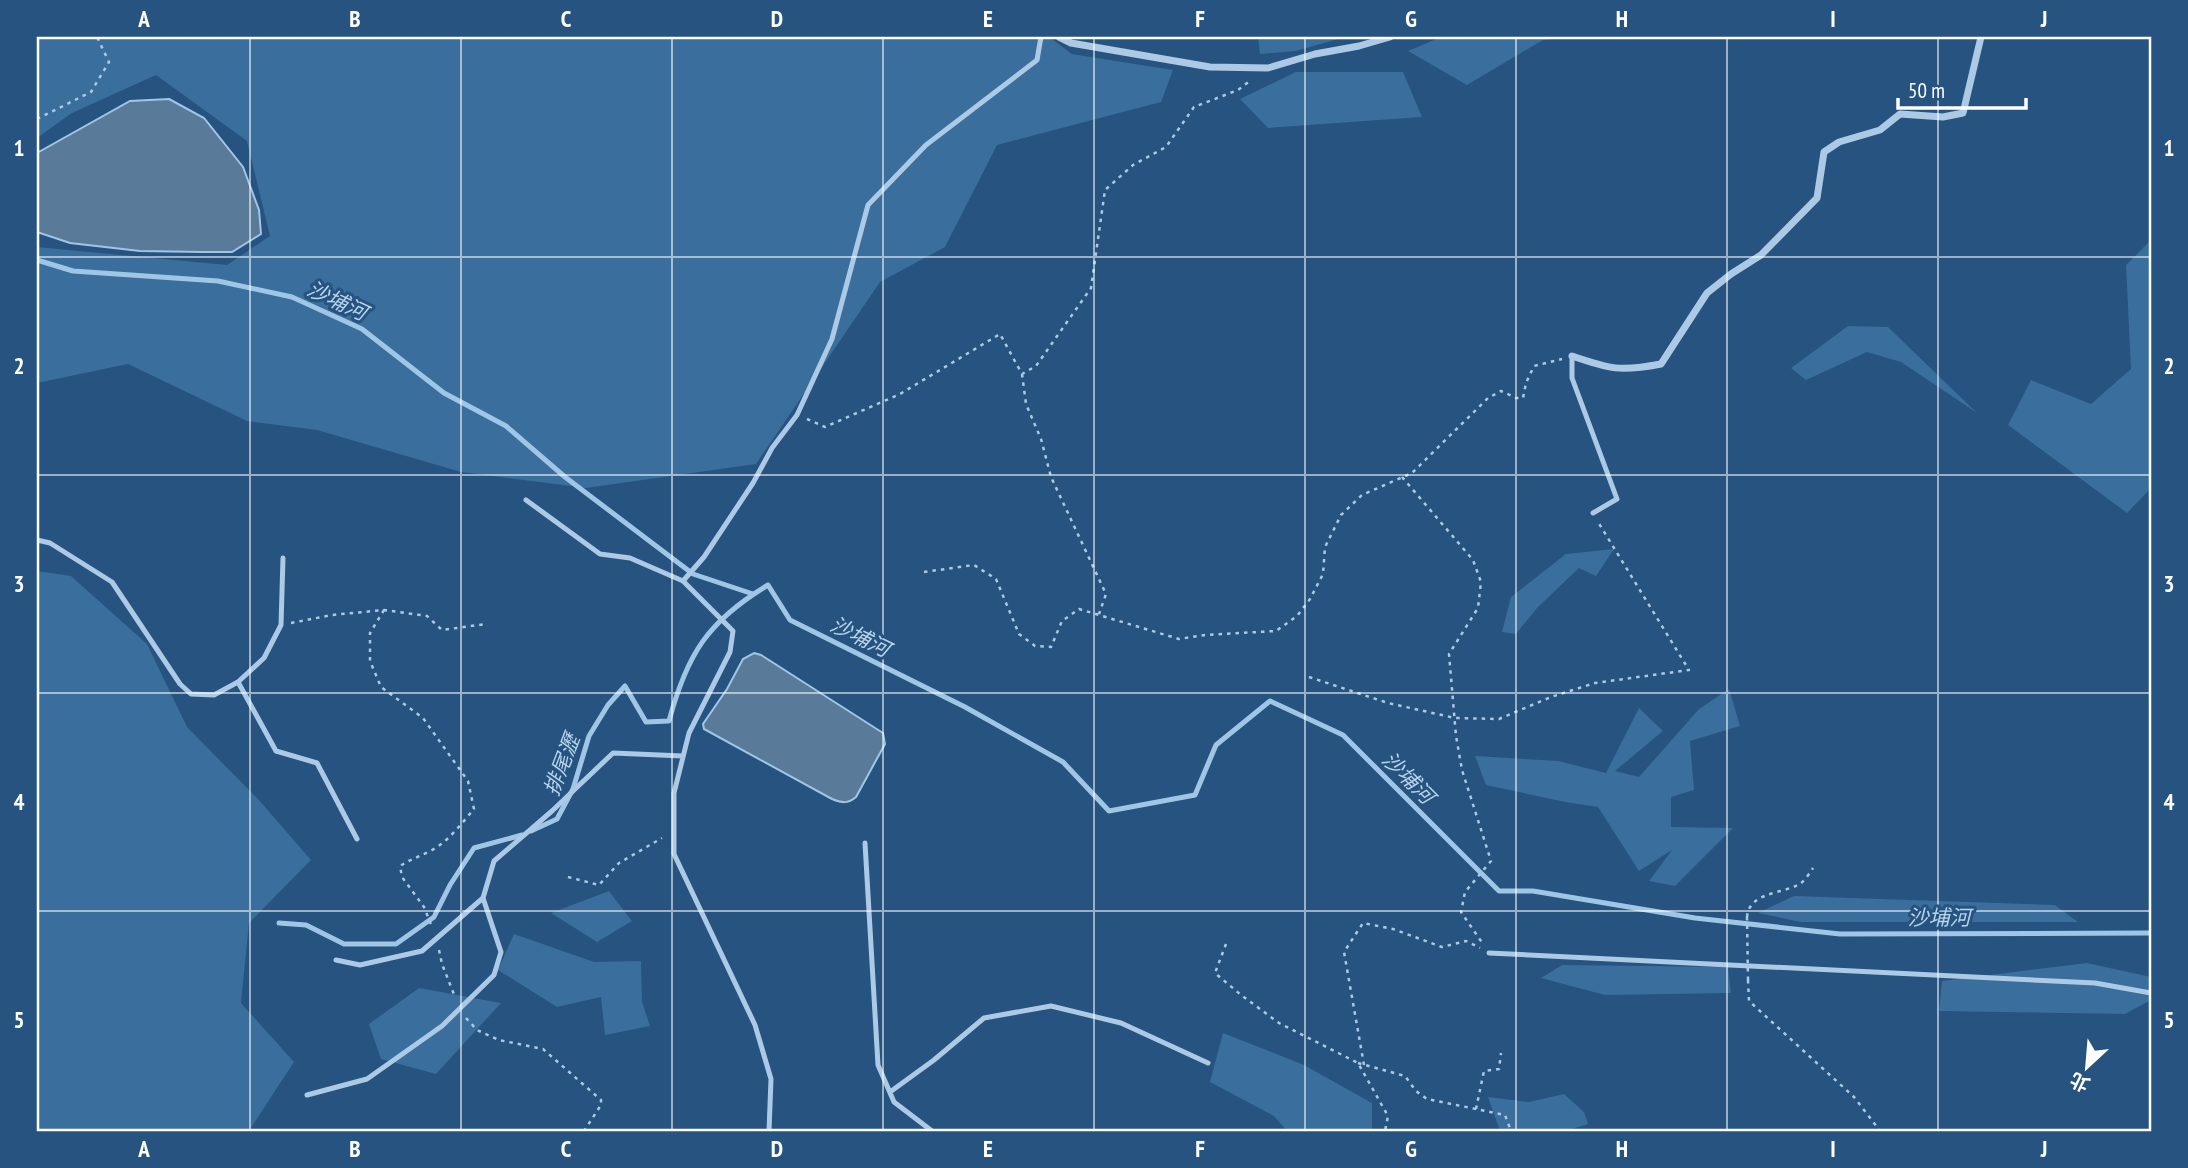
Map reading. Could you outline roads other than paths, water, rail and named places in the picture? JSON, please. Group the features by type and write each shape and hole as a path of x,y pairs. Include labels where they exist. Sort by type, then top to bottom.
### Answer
{"street":[{"path":"1059,37 1071,43 1210,67 1268,68 1390,37"},
{"path":"1572,356 1609,369 1631,369 1661,363 1707,293 1731,274 1761,256 1817,198 1824,152 1839,142 1880,130 1900,114 1942,117 1964,113 1981,37"}],"lane":[{"path":"683,581 753,483 772,448 797,415 832,339 868,205 926,145 1037,60 1041,37"},
{"path":"1572,356 1572,378 1617,499 1593,513"},
{"path":"526,499 600,554 630,558 683,581 733,631 730,652 689,733 674,793 674,854 755,1026 771,1079 769,1131"},
{"path":"37,540 50,543 112,582 180,684 191,694 214,695 238,682 264,659 281,625 283,558"},
{"path":"238,682 276,751 317,763 358,839"},
{"path":"336,960 360,965 422,951 482,898 494,861 613,753 683,756"},
{"path":"864,843 878,1065 894,1102 932,1131"},
{"path":"307,1095 367,1079 442,1026 494,975 501,951 482,898"},
{"path":"1489,953 2095,984 2151,993"},
{"path":"890,1092 984,1018 1051,1006 1121,1023 1208,1063"}],"waterway":[{"name":"沙埔河","path":"37,260 73,271 218,281 292,297 362,329 444,393 506,426 565,477 693,574 753,594"},
{"name":"沙埔河","path":"531,831 557,819 573,789 589,736 608,705 625,686 646,722 669,721 692,658 703,641 730,612 768,585 790,620 965,707 1063,762 1109,811 1195,795 1216,745 1270,701 1343,735 1499,891 1533,891 1695,918 1840,934 2151,933"},
{"name":"排尾瀝","path":"279,923 306,925 344,944 396,944 434,917 450,885 474,848 522,835"}]}
